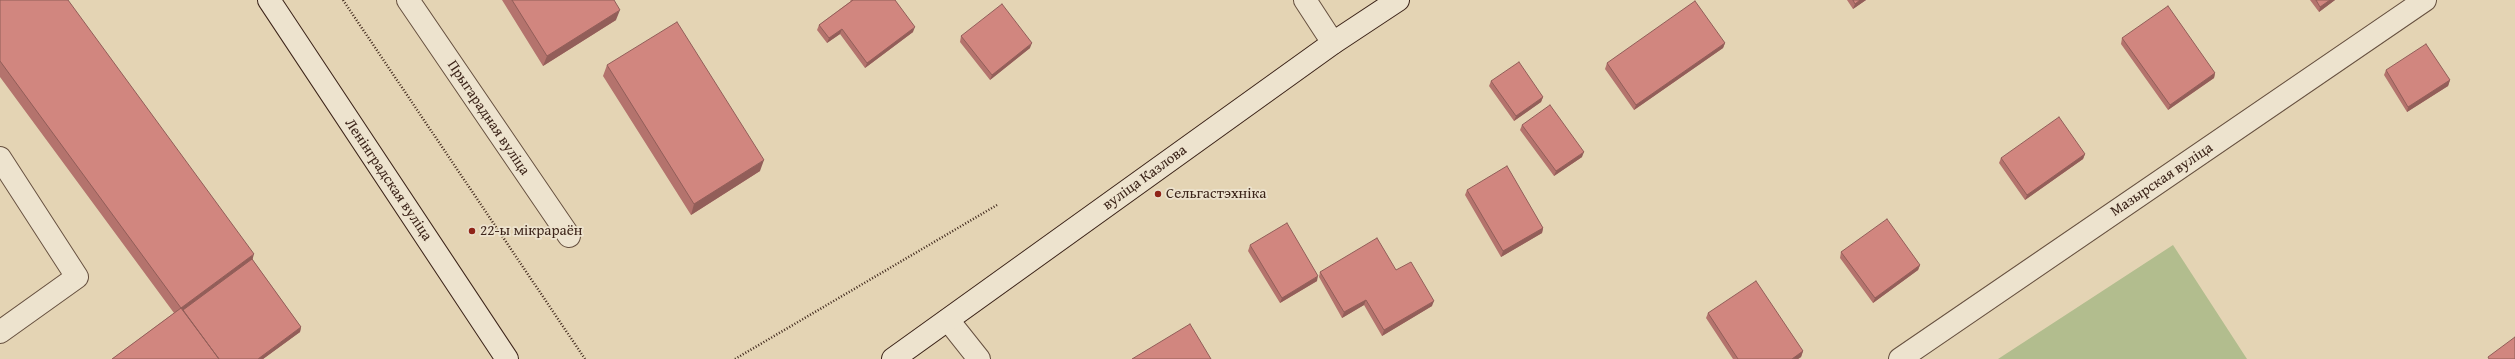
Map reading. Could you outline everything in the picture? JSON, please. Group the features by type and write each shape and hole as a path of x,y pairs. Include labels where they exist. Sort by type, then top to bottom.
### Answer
{"main road":[{"name":"Ленінградская вуліца","path":"269,0 507,359"},
{"name":"Прыгарадная вуліца","path":"408,0 569,236"},
{"path":"1305,0 1333,43"},
{"name":"вуліца Казлова","path":"893,359 1333,43 1398,0"},
{"name":"Мазырская вуліца","path":"1900,359 2425,0"},
{"path":"0,158 77,277 0,332"},
{"path":"948,320 979,359"}],"path":[{"path":"343,0 585,359"},
{"path":"735,359 997,205"}],"green space":[{"path":"2173,245 2247,359 1998,359"}],"building":[{"path":"0,0 68,0 254,254 181,308 0,61"},
{"path":"512,0 614,0 620,10 547,56"},
{"path":"853,0 895,0 915,27 867,63 842,29 829,38 819,25"},
{"path":"1853,0 1860,0 1855,4"},
{"path":"2316,0 2330,0 2320,7"},
{"path":"1695,1 1725,43 1636,105 1607,63"},
{"path":"1002,4 1032,43 992,75 961,36"},
{"path":"2168,6 2215,73 2170,105 2122,38"},
{"path":"677,22 764,160 694,204 607,65"},
{"path":"2426,44 2450,80 2408,107 2386,70"},
{"path":"1519,62 1543,97 1516,116 1491,81"},
{"path":"1550,105 1584,152 1556,171 1522,125"},
{"path":"2059,117 2085,154 2027,195 2001,158"},
{"path":"1507,166 1543,228 1503,251 1467,190"},
{"path":"1887,219 1920,265 1875,298 1841,252"},
{"path":"1287,223 1318,276 1282,298 1250,245"},
{"path":"1377,238 1396,270 1411,262 1434,301 1384,330 1366,300 1344,312 1320,272"},
{"path":"252,259 301,327 258,359 219,359 183,310"},
{"path":"1756,281 1803,351 1792,359 1738,359 1708,313"},
{"path":"181,308 219,359 112,359"},
{"path":"1190,324 1211,359 1132,359"},
{"path":"2515,337 2515,359 2489,359 2488,357"}],"place":[{"name":"Сельгастэхніка","path":"1158,194"},
{"name":"22-ы мікрараён","path":"472,231"}]}
